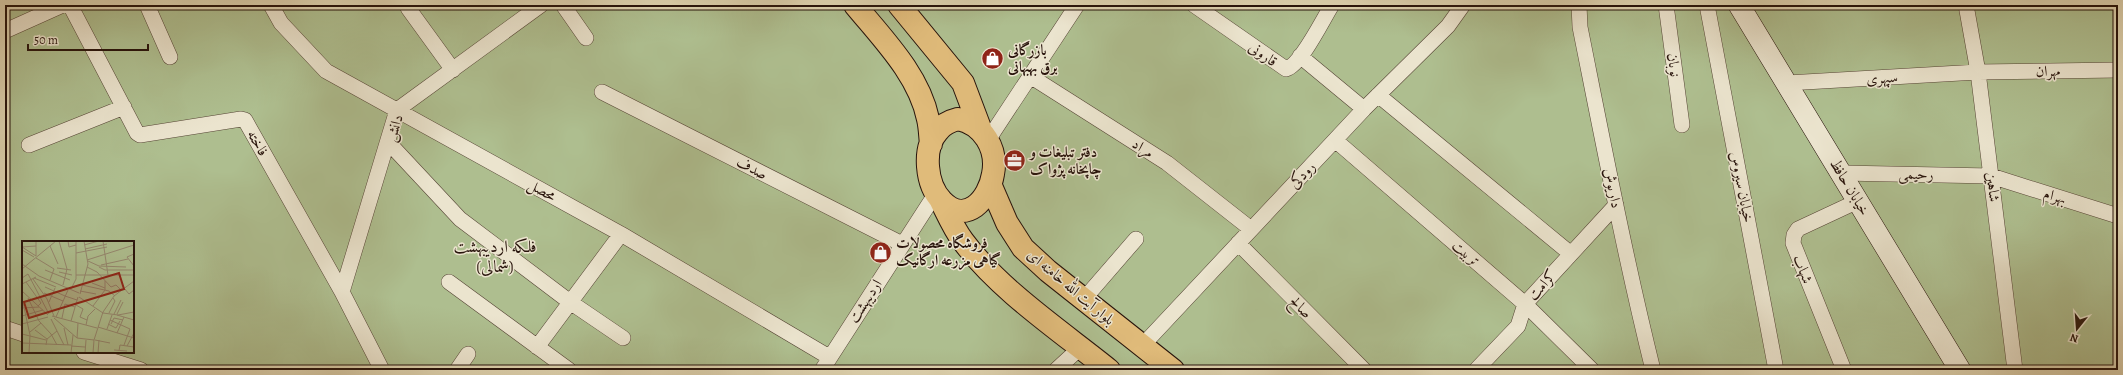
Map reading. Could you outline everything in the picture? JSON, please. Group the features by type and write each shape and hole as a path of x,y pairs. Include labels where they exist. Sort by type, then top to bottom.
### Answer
{"main road":[{"path":"855,5 901,62 918,90 928,118 931,144"},
{"path":"899,5 963,83 992,155 994,171 991,186 985,199 974,208 963,211 952,209 939,197"},
{"name":"خیابان حافظ","path":"1739,5 1960,370"},
{"path":"984,134 969,121 958,119 947,122 937,131 931,144 928,159 929,175 939,197 963,241 988,269 1023,301 1109,370"},
{"name":"بلوار آیت الله خامنه ای","path":"991,186 1007,223 1023,248 1048,271 1173,370"}],"street":[{"path":"5,31 63,5"},
{"name":"فاخته","path":"70,5 124,107 136,133 140,135 244,119 342,292 382,370"},
{"path":"147,5 170,57"},
{"name":"محصل","path":"271,5 281,23 326,71 621,234 826,364"},
{"name":"دانش","path":"342,292 398,110 541,5"},
{"path":"563,5 586,38"},
{"path":"984,134 1030,76 1077,5"},
{"name":"قارونی","path":"1194,5 1282,68 1286,69 1290,68 1300,56 1332,5"},
{"name":"رودکی","path":"1142,346 1364,109 1448,26 1463,5"},
{"name":"داریوش","path":"1579,5 1580,28 1633,287 1653,370"},
{"name":"نوبان","path":"1666,5 1682,125"},
{"name":"خیابان سیروس","path":"1707,5 1776,370"},
{"name":"شاهین","path":"1966,5 1978,72 2015,370"},
{"path":"408,8 453,70"},
{"path":"1300,56 1364,109"},
{"name":"مهران","path":"1978,72 2118,70"},
{"name":"سپهری","path":"1787,84 1978,72"},
{"name":"مراد","path":"1030,76 1167,163 1251,229"},
{"name":"صدف","path":"602,92 902,244"},
{"path":"1378,95 1571,254"},
{"path":"29,145 124,107"},
{"name":"تربیت","path":"1335,140 1525,304 1592,370"},
{"path":"389,143 460,219 570,302 623,338"},
{"name":"رحیمی","path":"1841,173 1991,176"},
{"name":"بهرام","path":"1991,176 2118,216"},
{"name":"اردیبهشت","path":"826,364 902,244 939,197"},
{"name":"شهاب","path":"1844,370 1793,243 1794,235 1798,229 1858,202"},
{"name":"کرامت","path":"1476,370 1518,326 1525,304 1616,205"},
{"path":"537,347 621,234"},
{"path":"1084,300 1136,239"},
{"name":"صالح","path":"1238,243 1364,370"},
{"path":"449,282 569,370"},
{"path":"5,328 22,334"},
{"path":"1056,370 1080,347"},
{"path":"86,353 102,364 141,370"},
{"path":"457,370 468,354"}],"green space":[{"path":"5,5 2118,5 2118,370 5,370"}],"place":[{"name":"بازرگانی برق بهبهانی","path":"993,59"},
{"name":"دفتر تبلیغات و چاپخانه پژواک","path":"1014,161"},
{"name":"فروشگاه محصولات گیاهی مزرعه ارگانیک","path":"881,252"}],"district":[{"name":"فلکه اردیبهشت (شمالی)","path":"495,256"}]}
